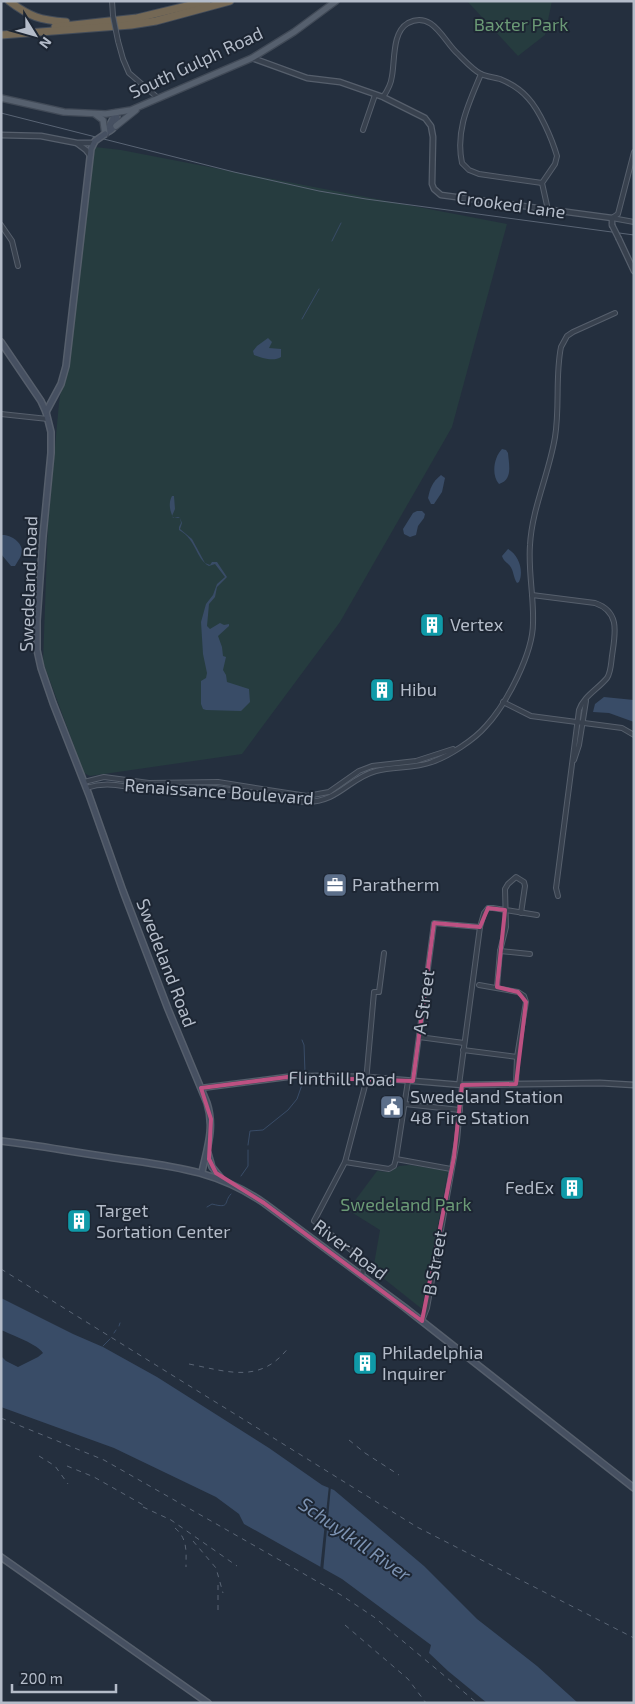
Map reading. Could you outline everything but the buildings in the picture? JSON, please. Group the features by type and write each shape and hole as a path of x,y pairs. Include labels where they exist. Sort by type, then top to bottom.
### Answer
{"highway":[{"path":"9,1 24,13 35,18 74,23 107,22"},
{"path":"1,31 136,18 207,1"},
{"path":"1,35 131,25 156,21 230,1"}],"main road":[{"name":"South Gulph Road","path":"1,98 64,112 116,113 140,107 252,58 294,32 336,1"},
{"path":"105,133 111,131 140,107"},
{"path":"116,113 118,119 116,126"},
{"path":"46,412 61,384 66,366 90,155 95,142 113,122 116,113"},
{"path":"95,114 103,120 105,133"},
{"name":"Swedeland Road","path":"1,342 34,390 46,412 51,432 51,453 37,621 37,650 41,668 134,921 201,1088 211,1119 211,1136 202,1172"},
{"name":"River Road","path":"1,1142 174,1166 202,1172 244,1190 422,1321 634,1488"},
{"path":"208,1152 212,1167 223,1180"},
{"path":"1,1557 208,1703"}],"street":[{"path":"112,1 113,16 122,59 129,73 158,98"},
{"path":"383,97 390,83 398,37 406,25 414,21 427,22 435,26 454,50 481,74 502,80 515,87 526,96 536,109 557,156 555,164 542,183 548,210"},
{"name":"Crooked Lane","path":"252,58 307,78 340,82 383,97 420,115 431,126 434,137 431,179 437,192 446,196 612,218"},
{"path":"481,74 465,112 460,130 462,162 469,170 479,174 542,183"},
{"path":"363,130 375,95"},
{"path":"1,135 41,136 77,143 95,142"},
{"path":"77,143 90,155"},
{"path":"612,218 618,214 634,152"},
{"path":"612,218 634,222"},
{"path":"612,218 612,225 631,258 634,271"},
{"path":"1,225 12,242 18,266"},
{"name":"Renaissance Boulevard","path":"86,788 106,783 149,789 211,788 293,801 314,801 334,796 374,771 424,765 443,758 486,727 503,702 529,650 534,623 530,554 531,530 555,437 561,347 567,336 573,332 615,313"},
{"path":"1,414 48,419"},
{"path":"532,595 595,603 606,609 612,616 615,632 609,675 579,709 556,888 558,896"},
{"path":"571,768 578,750 584,707 587,699"},
{"path":"503,702 531,716 622,728 634,735"},
{"name":"Renaissance Boulevard","path":"84,782 104,777 149,783 218,782 293,795 313,795 329,792 362,769 372,766 416,761 460,747"},
{"path":"497,987 500,951 506,927 505,889 516,877 524,882 525,886 521,913"},
{"path":"480,927 484,913 488,908 537,915"},
{"name":"A Street","path":"396,1159 419,1037 434,923 480,927"},
{"name":"B Street","path":"422,1321 427,1308 452,1169 460,1110 463,1050 480,927"},
{"path":"500,951 530,954"},
{"path":"362,1276 364,1265 358,1255 314,1221 345,1162 366,1077 374,992 379,992 384,953"},
{"path":"479,985 518,992 524,996 526,1002 517,1057 516,1084"},
{"path":"419,1037 464,1043"},
{"path":"463,1050 517,1057"},
{"name":"Flinthill Road","path":"201,1088 287,1077 366,1077 460,1085 600,1083 634,1085"},
{"path":"405,1104 460,1110"},
{"path":"345,1162 389,1169 394,1166 396,1159 452,1169"}],"highlighted area":[{"path":"488,908 505,910 497,987 518,992 526,1002 516,1084 462,1085 454,1157 422,1321 264,1203 216,1173 209,1159 211,1119 201,1088 287,1077 413,1081 434,923 480,927"}],"green space":[{"name":"Baxter Park","path":"467,1 552,1 545,35 518,56"},
{"path":"95,147 121,150 507,224 452,427 340,622 242,754 90,776 84,773 43,662 48,524 59,403"},
{"name":"Swedeland Park","path":"410,1165 448,1171 422,1309 373,1270 380,1230 348,1210 377,1171 390,1172 399,1166"}],"water":[{"path":"268,338 272,342 269,348 281,349 281,357 271,359 254,355 253,351 257,346"},
{"path":"502,449 508,453 509,472 506,479 499,484 495,476 494,466"},
{"path":"441,475 445,478 442,492 434,504 431,504 428,498 431,489 435,480"},
{"path":"172,496 174,496 175,509 172,516 170,504"},
{"path":"422,511 425,514 424,518 418,526 416,535 410,537 404,534 403,529 413,513"},
{"path":"180,518 182,523 180,529 192,539 205,563 193,544 179,530"},
{"path":"1,535 15,539 20,545 22,551 15,566 11,566 1,554"},
{"path":"508,549 515,555 520,564 521,573 517,583 511,568 502,556"},
{"path":"212,562 217,562 227,577 217,587 215,597 209,604 207,626 210,629 220,623 224,625 229,624 218,636 223,656 226,657 223,670 227,682 249,689 250,702 241,711 206,710 203,709 201,704 201,681 206,678 207,673 203,654 201,622 206,604 213,595 217,584 225,577 215,564 209,566 205,563 210,565"},
{"path":"604,697 634,700 634,722 609,713 593,712 595,704"},
{"name":"Schuylkill River","path":"1,1298 103,1347 157,1377 269,1448 322,1485 334,1490 424,1566 477,1619 537,1666 578,1703 487,1703 429,1653 431,1645 342,1579 244,1524 239,1514 216,1497 114,1448 1,1407 1,1356 18,1367 43,1353 30,1343 1,1330"}],"pier":[{"path":"329,1485 331,1486 323,1572 320,1570"}],"waterway":[{"path":"332,241 341,223"},
{"path":"302,319 319,289"},
{"path":"302,1040 304,1045 305,1072"},
{"path":"248,1145 250,1131 263,1130 288,1110 297,1099 304,1079"},
{"path":"241,1176 248,1166 248,1150"},
{"path":"207,1207 212,1204 222,1206 226,1204 231,1194"},
{"path":"103,1346 110,1339"}],"tram line":[{"path":"1,113 234,172 319,191 634,235"}],"railway":[{"path":"1,1269 417,1527 634,1638"},
{"path":"189,1364 231,1372 256,1371 278,1359 289,1347"},
{"path":"1,1418 104,1460 341,1595 374,1617 477,1703"},
{"path":"349,1440 399,1475"},
{"path":"39,1456 55,1466 68,1484"},
{"path":"67,1466 94,1477 145,1506"},
{"path":"143,1507 171,1520 237,1566"},
{"path":"175,1528 184,1541 186,1567"},
{"path":"193,1541 216,1568 223,1593"},
{"path":"218,1585 218,1610"},
{"path":"345,1625 408,1679 426,1703"}],"place":[{"name":"Vertex","path":"432,625"},
{"name":"Hibu","path":"382,690"},
{"name":"Paratherm","path":"335,885"},
{"name":"Swedeland Station 48 Fire Station","path":"392,1107"},
{"name":"FedEx","path":"572,1188"},
{"name":"Target Sortation Center","path":"79,1221"},
{"name":"Philadelphia Inquirer","path":"365,1363"}]}
